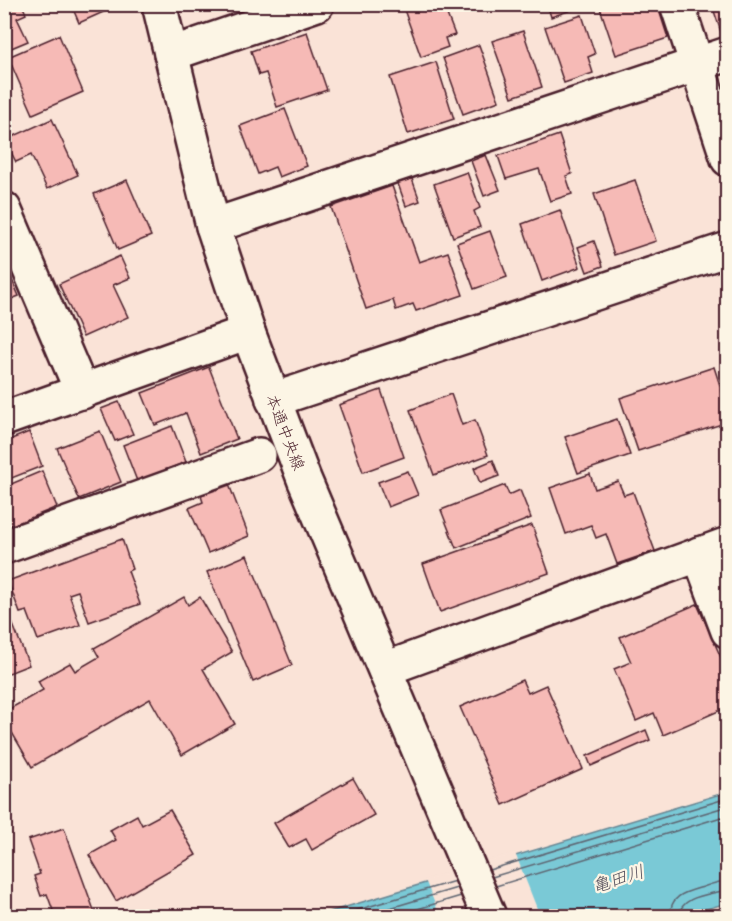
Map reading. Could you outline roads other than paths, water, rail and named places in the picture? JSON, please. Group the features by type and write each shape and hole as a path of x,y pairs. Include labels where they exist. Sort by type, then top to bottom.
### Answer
{"street":[{"name":"本通中央線","path":"159,4 213,226 248,332 304,479 489,916"},
{"path":"171,54 317,4"},
{"path":"677,4 728,159"},
{"path":"213,226 728,54"},
{"path":"4,209 82,392"},
{"path":"273,400 728,249"},
{"path":"4,419 248,332"},
{"path":"4,547 259,455"},
{"path":"385,669 713,549 728,631"}],"water":[{"name":"亀田川","path":"727,792 727,903 683,916 316,916"}]}
